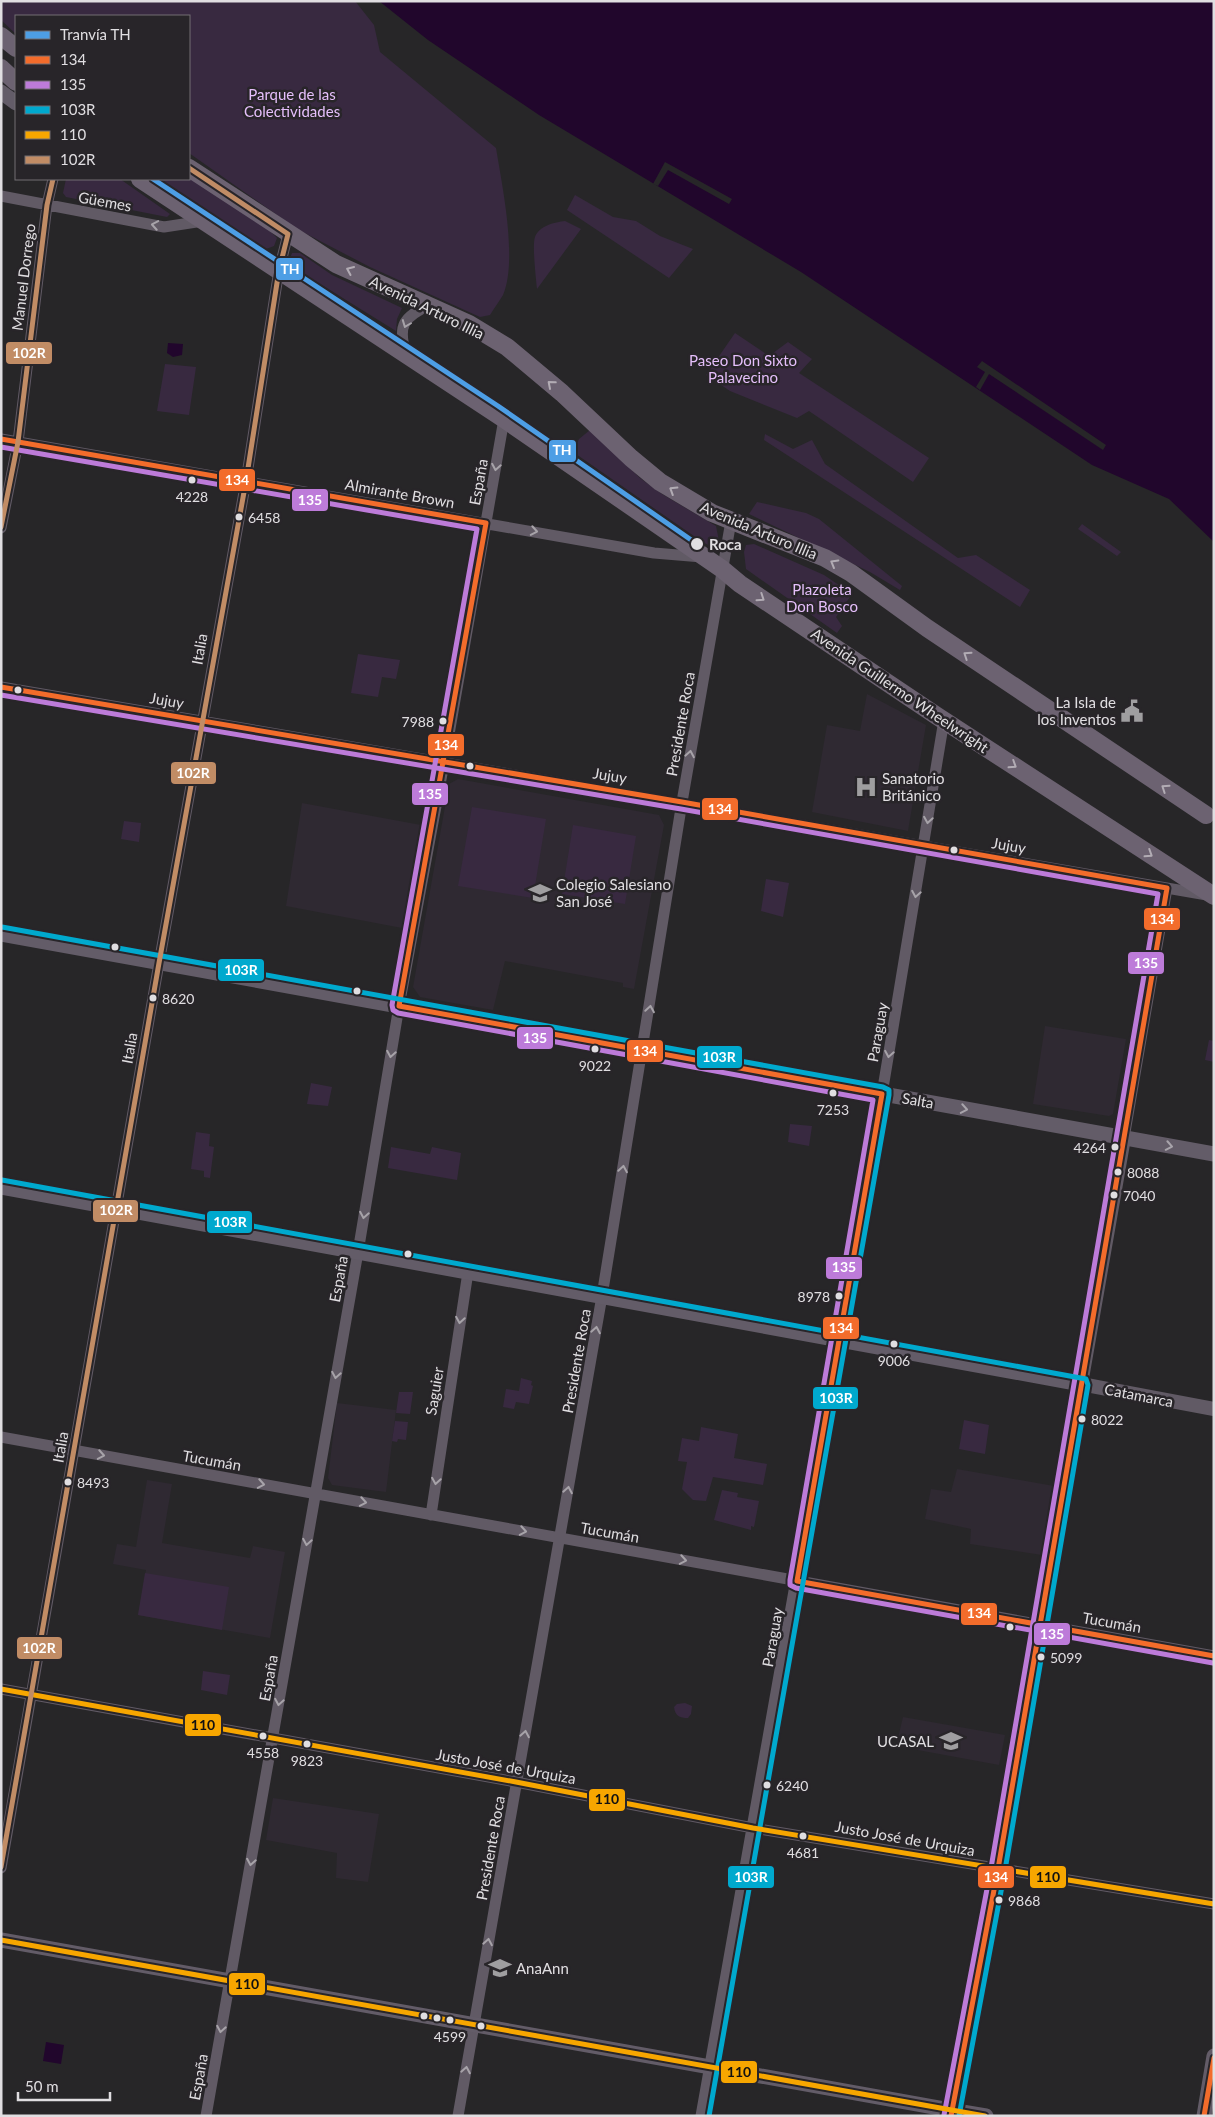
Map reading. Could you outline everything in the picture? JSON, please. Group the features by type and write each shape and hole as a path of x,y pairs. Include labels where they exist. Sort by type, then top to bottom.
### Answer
{"main road":[{"path":"1,68 15,81"},
{"path":"1,92 15,101"},
{"name":"Avenida Arturo Illia","path":"190,169 336,264 470,324 506,347 562,393 631,458 660,482 712,513 826,558 851,573 935,633 1206,815"},
{"name":"Avenida Guillermo Wheelwright","path":"142,180 504,419 722,568 740,584 1214,896"},
{"name":"Salta","path":"1,934 1214,1154"},
{"name":"Catamarca","path":"1,1186 1082,1384"},
{"path":"952,2113 998,1869 1082,1384"},
{"path":"1,1940 474,2024 952,2113 986,2116"},
{"path":"1204,2116 1214,2056"}],"street":[{"name":"Manuel Dorrego","path":"1,528 18,442 47,205 53,180"},
{"name":"Güemes","path":"1,196 164,227 203,221"},
{"name":"Italia","path":"1,1868 118,1208 201,721 246,481 279,270 288,234"},
{"path":"406,354 403,343 403,328 407,319 411,314 429,305"},
{"name":"España","path":"206,2116 358,1252 399,1006 444,763 504,419"},
{"name":"Almirante Brown","path":"1,439 654,553 706,558"},
{"name":"Presidente Roca","path":"458,2116 602,1296 682,802 722,568 732,521"},
{"name":"Jujuy","path":"1,687 682,802 1214,896"},
{"name":"Paraguay","path":"701,2116 882,1094 944,720"},
{"path":"1082,1384 1167,888"},
{"name":"Saguier","path":"431,1515 468,1272"},
{"name":"Catamarca","path":"1082,1384 1214,1409"},
{"name":"Tucumán","path":"1,1437 1214,1656"},
{"name":"Justo José de Urquiza","path":"1,1689 516,1782 753,1828 1214,1904"}],"shaded area":[{"path":"379,1 1214,1 1214,542 1169,499 1092,465 801,272 539,115 428,40"},
{"path":"168,343 183,344 182,355 173,357 167,353"},
{"name":"Sanatorio Británico","path":"867,694 926,725 908,831 812,812 827,725 860,731"},
{"name":"Colegio Salesiano San José","path":"458,779 659,815 664,825 634,989 623,987 623,983 505,961 493,1010 420,997 413,987 449,784"},
{"path":"302,803 421,825 402,928 286,906"},
{"path":"1045,1026 1126,1039 1113,1114 1109,1116 1033,1104"},
{"path":"337,1403 396,1410 386,1492 332,1485 328,1478"},
{"path":"957,1469 1054,1486 1042,1555 970,1544 971,1529 925,1519 931,1489 951,1492"},
{"path":"147,1480 172,1484 162,1543 250,1558 253,1546 285,1552 270,1638 138,1615 146,1570 113,1564 117,1544 136,1547"},
{"name":"UCASAL","path":"903,1717 1005,1735 999,1765 896,1746"},
{"path":"273,1798 379,1814 368,1882 336,1878 337,1853 266,1840"},
{"path":"46,2042 64,2045 61,2064 43,2061"}],"green space":[{"name":"Parque de las Colectividades","path":"1,1 355,1 374,25 380,52 496,148 505,202 509,243 507,280 503,295 490,315 480,317 370,267 297,229 190,154 190,15 15,15 15,33 1,20"},
{"path":"190,178 269,230 277,238 274,246 266,249 162,180 190,180"},
{"path":"66,180 121,180 170,214 167,217 66,197 63,193"},
{"path":"575,195 613,217 636,221 660,236 693,249 669,278 567,210"},
{"path":"565,221 581,229 537,289 534,254 535,237 544,227"},
{"path":"292,253 300,253 332,275 402,308 397,319 396,331 288,264"},
{"name":"Paseo Don Sixto Palavecino","path":"735,333 769,356 788,342 812,359 799,373 929,458 913,482 809,411 797,418 730,391 706,375"},
{"path":"165,364 196,367 189,415 157,411"},
{"path":"590,430 640,478 662,494 716,526 720,546 712,547 701,541 573,452 579,439"},
{"path":"765,434 793,449 812,440 825,464 958,558 976,555 1030,590 1020,607 764,440"},
{"path":"757,502 806,513 819,519 902,586 900,590 870,572 749,514"},
{"path":"1082,524 1121,552 1117,556 1078,529"},
{"name":"Plazoleta Don Bosco","path":"754,544 824,575 852,594 836,617 842,626 837,633 746,569 744,552 746,545"},
{"path":"358,654 400,660 396,679 382,677 378,697 351,693"},
{"path":"472,807 546,819 533,898 458,886"},
{"path":"124,821 141,823 139,842 121,839"},
{"path":"573,825 636,836 625,904 562,894"},
{"path":"766,879 789,883 783,917 761,911"},
{"path":"1209,1040 1214,1041 1214,1062 1205,1060"},
{"path":"311,1083 332,1087 328,1106 307,1104"},
{"path":"790,1124 812,1126 809,1146 788,1142"},
{"path":"196,1132 210,1134 209,1146 214,1147 210,1178 204,1177 204,1171 191,1169"},
{"path":"391,1147 430,1154 432,1147 461,1153 457,1180 388,1168"},
{"path":"521,1378 532,1381 531,1385 533,1386 529,1404 516,1402 514,1409 503,1407 506,1389 519,1391"},
{"path":"399,1392 413,1392 410,1414 396,1413"},
{"path":"964,1420 989,1425 985,1454 959,1449"},
{"path":"395,1421 408,1422 406,1440 398,1439 397,1442 392,1441"},
{"path":"701,1427 738,1434 734,1458 767,1464 763,1485 713,1477 706,1501 693,1500 682,1489 687,1462 678,1461 682,1438 699,1441"},
{"path":"722,1490 738,1493 737,1497 759,1501 754,1527 751,1526 751,1530 714,1520"},
{"path":"145,1573 229,1587 222,1630 138,1615"},
{"path":"203,1671 230,1675 227,1695 201,1690"},
{"path":"685,1703 692,1706 691,1714 688,1718 683,1718 675,1713 674,1707 677,1704"}],"pier":[{"path":"665,162 732,199 729,204 668,170 658,186 653,184"},
{"path":"982,361 1106,445 1103,450 989,374 980,390 976,387 985,372 977,367"}],"tram line":[{"name":"TH","path":"155,180 498,406 697,544"},
{"path":"697,544 703,548"}],"transit line":[{"name":"102R","path":"1,1867 159,963 246,481 279,270 288,234 190,169"},
{"name":"102R","path":"1,527 18,442 47,205 53,180"},
{"name":"134","path":"1,439 486,523 399,1006 882,1094 797,1581 1214,1656"},
{"name":"135","path":"1,447 477,529 392,1005 393,1010 398,1013 873,1100 790,1585 796,1588 1213,1663"},
{"name":"134","path":"1,687 682,802 1167,888 998,1869 951,2116"},
{"name":"135","path":"1,695 681,809 1158,894 991,1868 944,2115"},
{"name":"103R","path":"2,927 883,1087 889,1090 709,2116"},
{"name":"103R","path":"2,1180 1086,1379 1088,1385 1005,1870 959,2116"},
{"name":"110","path":"1,1689 516,1782 753,1828 1214,1904"},
{"name":"110","path":"1,1940 985,2116"},
{"name":"134","path":"1204,2116 1214,2058"}],"place":[{"name":"4228","path":"192,480"},
{"name":"6458","path":"239,517"},
{"name":"Roca","path":"697,544"},
{"name":"La Isla de los Inventos","path":"1132,711"},
{"name":"7988","path":"443,721"},
{"name":"Sanatorio Británico","path":"866,787"},
{"name":"Colegio Salesiano San José","path":"540,893"},
{"name":"8620","path":"153,998"},
{"name":"9022","path":"595,1049"},
{"name":"7253","path":"833,1093"},
{"name":"4264","path":"1115,1147"},
{"name":"8088","path":"1118,1172"},
{"name":"7040","path":"1114,1195"},
{"name":"8978","path":"839,1296"},
{"name":"9006","path":"894,1344"},
{"name":"8022","path":"1082,1419"},
{"name":"8493","path":"68,1482"},
{"name":"5099","path":"1041,1657"},
{"name":"4558","path":"263,1736"},
{"name":"UCASAL","path":"951,1741"},
{"name":"9823","path":"307,1744"},
{"name":"6240","path":"767,1785"},
{"name":"4681","path":"803,1836"},
{"name":"9868","path":"999,1900"},
{"name":"AnaAnn","path":"500,1968"},
{"name":"4599","path":"450,2020"}]}
